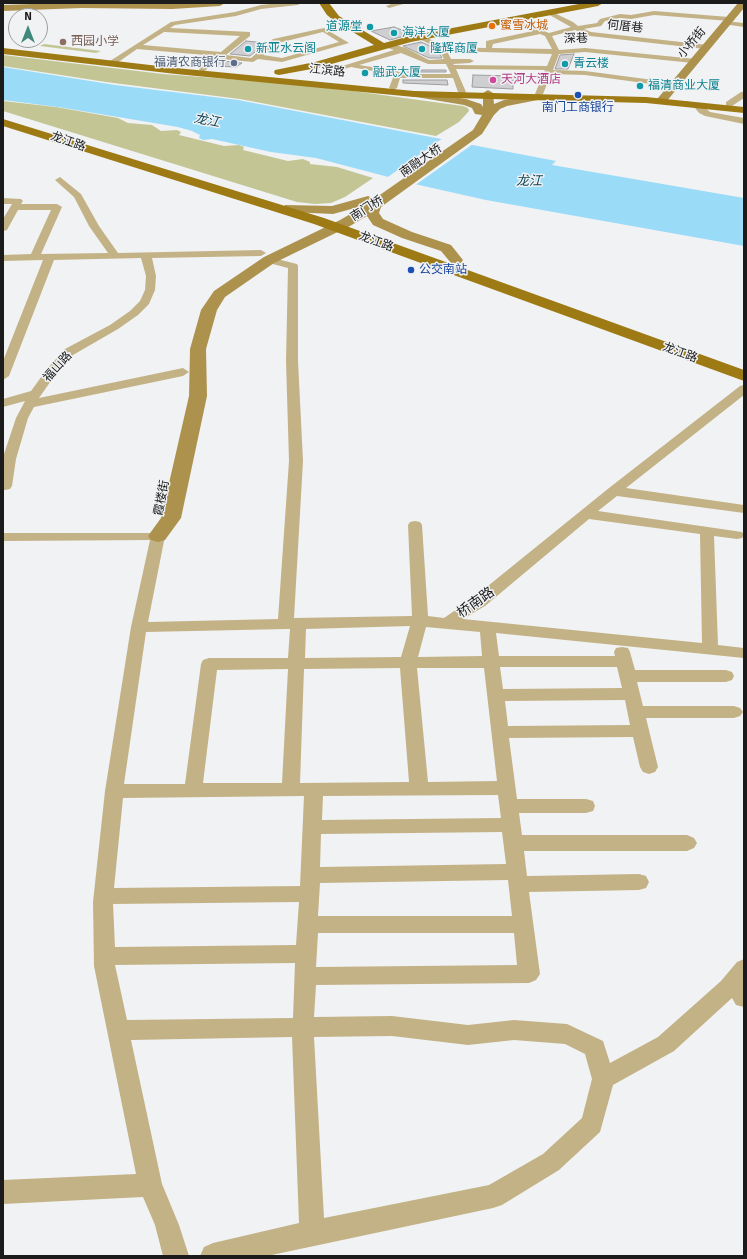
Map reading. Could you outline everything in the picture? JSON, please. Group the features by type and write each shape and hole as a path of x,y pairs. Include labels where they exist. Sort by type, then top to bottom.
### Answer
{"main road":[{"path":"324,3 330,13 336,18 385,45"},
{"path":"329,3 334,13 385,45"},
{"path":"254,74 320,69 385,45 509,20 549,9 598,3"},
{"name":"江滨路","path":"3,50 393,88 484,94"},
{"name":"江滨路","path":"3,50 168,70 414,94 484,94 663,99 744,106"},
{"name":"江滨路","path":"663,99 744,110"},
{"name":"龙江路","path":"3,117 337,224 744,376"},
{"name":"龙江路","path":"3,122 456,260 744,363"}],"street":[{"path":"3,8 68,5 155,6 220,3"},
{"path":"114,61 173,23 192,19 236,14 261,7 298,3"},
{"path":"388,6 404,3"},
{"name":"小桥街","path":"663,99 728,19 743,3"},
{"name":"何厝巷","path":"549,9 571,23 576,28 590,34 705,47"},
{"path":"491,61 489,43 599,25 602,20 620,16 631,17 654,13 728,19 744,18"},
{"path":"728,19 744,25"},
{"path":"509,20 545,33 555,49"},
{"path":"162,29 247,34 203,70"},
{"path":"136,47 253,60 273,42 324,30 345,43 282,60 258,57"},
{"path":"264,51 282,52 313,47 312,42 316,39 308,33"},
{"path":"590,34 600,41 607,52"},
{"path":"422,37 436,43 443,49 462,92"},
{"path":"241,40 312,42"},
{"path":"443,49 555,49 600,41"},
{"path":"385,45 403,50 428,62 453,69 548,69"},
{"path":"466,130 484,112 504,103 539,96 555,49"},
{"name":"深巷","path":"555,49 585,50 693,61"},
{"path":"320,69 350,66 403,50"},
{"path":"350,66 398,73 399,76 453,69 491,61 673,85"},
{"path":"393,88 399,76"},
{"path":"414,94 466,102 477,106 484,112"},
{"path":"466,130 478,132 484,112 484,94"},
{"path":"729,104 744,94"},
{"path":"689,103 698,106 702,111 708,114 744,121"},
{"name":"南融大桥","path":"384,187 466,130"},
{"name":"南融大桥","path":"398,190 466,130"},
{"path":"60,180 78,196 94,226 115,256"},
{"name":"南门桥","path":"371,203 384,187"},
{"name":"南门桥","path":"337,224 371,203 398,190"},
{"path":"3,201 18,201 3,228"},
{"path":"290,208 333,210 371,203 372,213 378,222 407,235 446,248 456,260"},
{"path":"14,208 57,207 34,258"},
{"name":"霞楼街","path":"158,536 171,518 198,396 198,349 209,310 219,294 265,256 337,224"},
{"name":"福山路","path":"5,486 9,459 22,418 32,399 52,372 69,352 114,327 134,313 145,302 150,290 151,276 146,256"},
{"path":"3,258 265,256 293,266 292,362 296,461 292,624 296,663 291,789"},
{"name":"霞楼街","path":"158,536 157,518 183,398 184,344 196,307 207,290 221,277 251,258 265,256"},
{"path":"3,376 6,364 50,257"},
{"path":"3,403 183,372"},
{"name":"桥南路","path":"139,627 420,621 447,623 479,602 614,491 744,389"},
{"path":"614,491 744,509"},
{"path":"587,514 737,535"},
{"path":"414,525 420,621 408,662 419,789"},
{"path":"707,531 710,650"},
{"path":"3,537 158,536 139,627 114,791 104,896 104,956 150,1185 167,1225 176,1256"},
{"path":"447,623 744,653"},
{"path":"305,976 529,974 487,626"},
{"path":"620,640 649,767"},
{"path":"193,791 209,664 492,662 726,676"},
{"path":"496,695 632,694"},
{"path":"636,712 734,712"},
{"path":"500,732 641,732"},
{"path":"114,791 507,788"},
{"path":"312,1232 303,1027 314,790"},
{"path":"511,825 586,806"},
{"path":"312,828 511,825 687,843"},
{"path":"104,896 309,884 517,878 639,882"},
{"path":"307,925 522,924"},
{"path":"104,956 306,954"},
{"path":"603,1079 666,1044 730,988 740,983"},
{"path":"118,1030 303,1027 357,1028 392,1026 468,1035 514,1030 567,1034 595,1048 603,1079 592,1124 551,1162 493,1196 312,1232 213,1256"},
{"path":"3,1192 150,1185"}],"green space":[{"path":"48,44 101,51 96,53 48,47"},
{"path":"3,55 163,74 292,84 353,91 463,106 468,108 469,111 459,122 436,136 240,99 106,82 3,66"},
{"path":"3,101 56,107 118,118 128,123 152,125 161,131 177,130 181,132 179,135 224,146 239,145 244,147 243,150 288,161 303,159 310,162 310,164 337,167 373,178 345,197 331,203 315,204 297,202 3,111"}],"water":[{"name":"龙江","path":"3,67 115,85 238,100 556,161 552,165 744,198 744,246 486,200 419,185 316,158 271,152 212,139 203,140 199,138 200,135 178,127 58,107 3,100"}],"pier":[{"path":"443,138 473,144 414,186 385,179"}],"building":[{"name":"海洋大厦","path":"394,27 412,34 390,40 371,31"},
{"name":"新亚水云阁","path":"246,41 266,43 250,56 230,54"},
{"name":"隆辉商厦","path":"421,42 437,49 442,58 429,58 403,46"},
{"path":"574,54 568,69 555,69 560,55"},
{"path":"221,61 242,63 236,67 214,66"},
{"path":"403,70 446,70 446,72 403,72"},
{"name":"天河大酒店","path":"473,75 513,76 513,89 472,87"},
{"path":"403,80 447,80 448,85 403,83"}],"place":[{"name":"蜜雪冰城","path":"492,26"},
{"name":"道源堂","path":"370,27"},
{"name":"海洋大厦","path":"394,33"},
{"name":"西园小学","path":"63,42"},
{"name":"新亚水云阁","path":"248,49"},
{"name":"隆辉商厦","path":"422,49"},
{"name":"福清农商银行","path":"234,63"},
{"name":"青云楼","path":"565,64"},
{"name":"融武大厦","path":"365,73"},
{"name":"天河大酒店","path":"493,80"},
{"name":"福清商业大厦","path":"640,86"},
{"name":"南门工商银行","path":"578,95"},
{"name":"公交南站","path":"411,270"}]}
